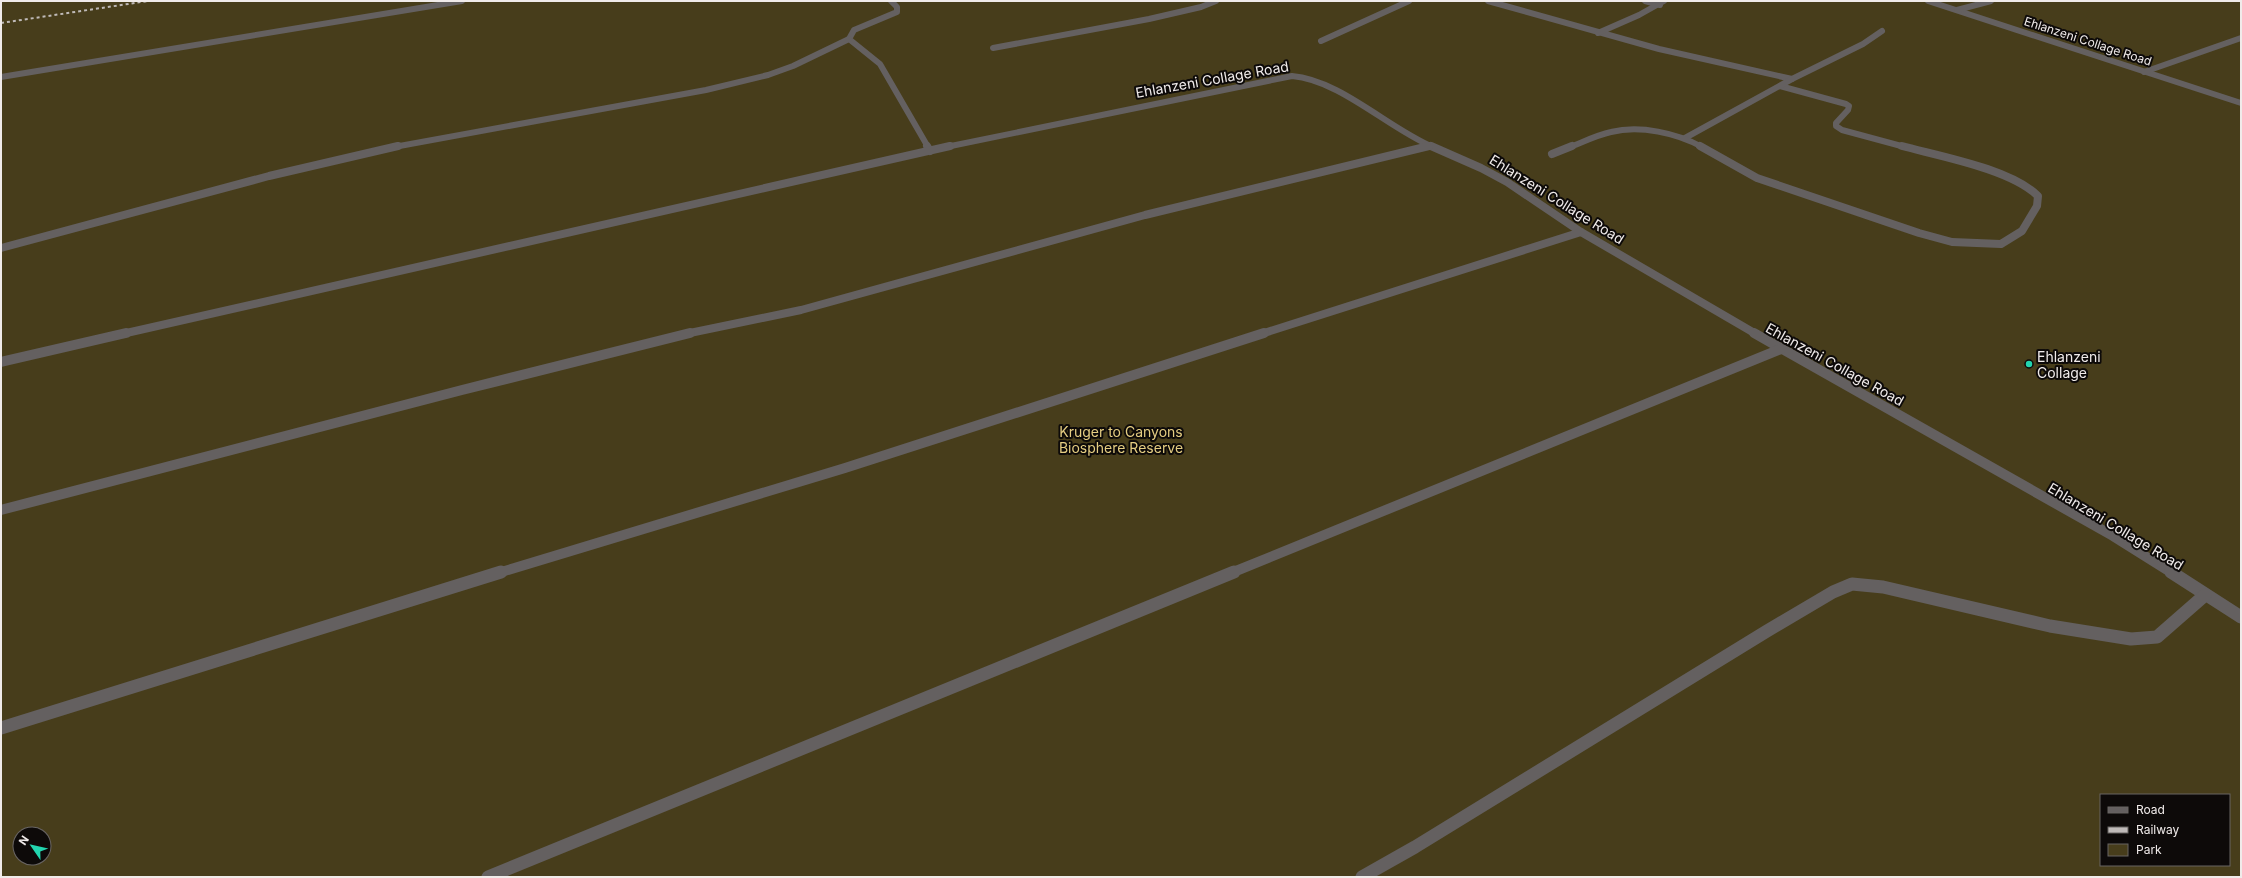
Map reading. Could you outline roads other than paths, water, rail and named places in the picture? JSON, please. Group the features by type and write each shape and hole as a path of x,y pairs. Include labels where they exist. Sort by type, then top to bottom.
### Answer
{"street":[{"path":"1,78 462,1"},
{"path":"849,40 850,34 854,30 897,12 897,7 891,1"},
{"path":"993,48 1149,19 1201,7 1216,1"},
{"path":"1321,41 1409,1"},
{"path":"1488,1 1659,49 1792,78"},
{"path":"1645,1 1662,3"},
{"name":"Ehlanzeni Collage Road","path":"1928,1 2241,103"},
{"path":"1957,10 1991,1"},
{"path":"1598,33 1662,3"},
{"path":"1685,138 1792,78 1839,56 1882,31"},
{"path":"2144,72 2241,38"},
{"path":"849,40 880,64 930,152"},
{"path":"1,248 269,176 394,147 706,90 793,66 849,40"},
{"name":"Ehlanzeni Collage Road","path":"1,362 930,152 1238,85 1292,76 1317,80 1430,146 1481,168 1507,182 1581,232 1781,349 2113,536 2241,618"},
{"path":"1552,154 1610,132 1622,130 1640,130 1685,138 1757,178 1918,233 1952,242 2002,244 2022,231 2037,206 2038,196 2029,187 1982,168 1842,130 1836,126 1836,122 1848,110 1849,106 1780,86"},
{"path":"1,510 462,390 673,337 801,310 1145,214 1430,146"},
{"path":"1,728 411,600 845,468 1581,232"},
{"path":"488,877 1781,349"},
{"path":"1362,877 1422,842 1767,631 1833,592 1852,584 1883,587 2050,626 2131,639 2157,637 2205,595"}],"railway":[{"path":"1,23 148,1"}],"place":[{"name":"Ehlanzeni Collage","path":"2029,364"}],"park label":[{"name":"Kruger to Canyons Biosphere Reserve","path":"1121,440"}]}
